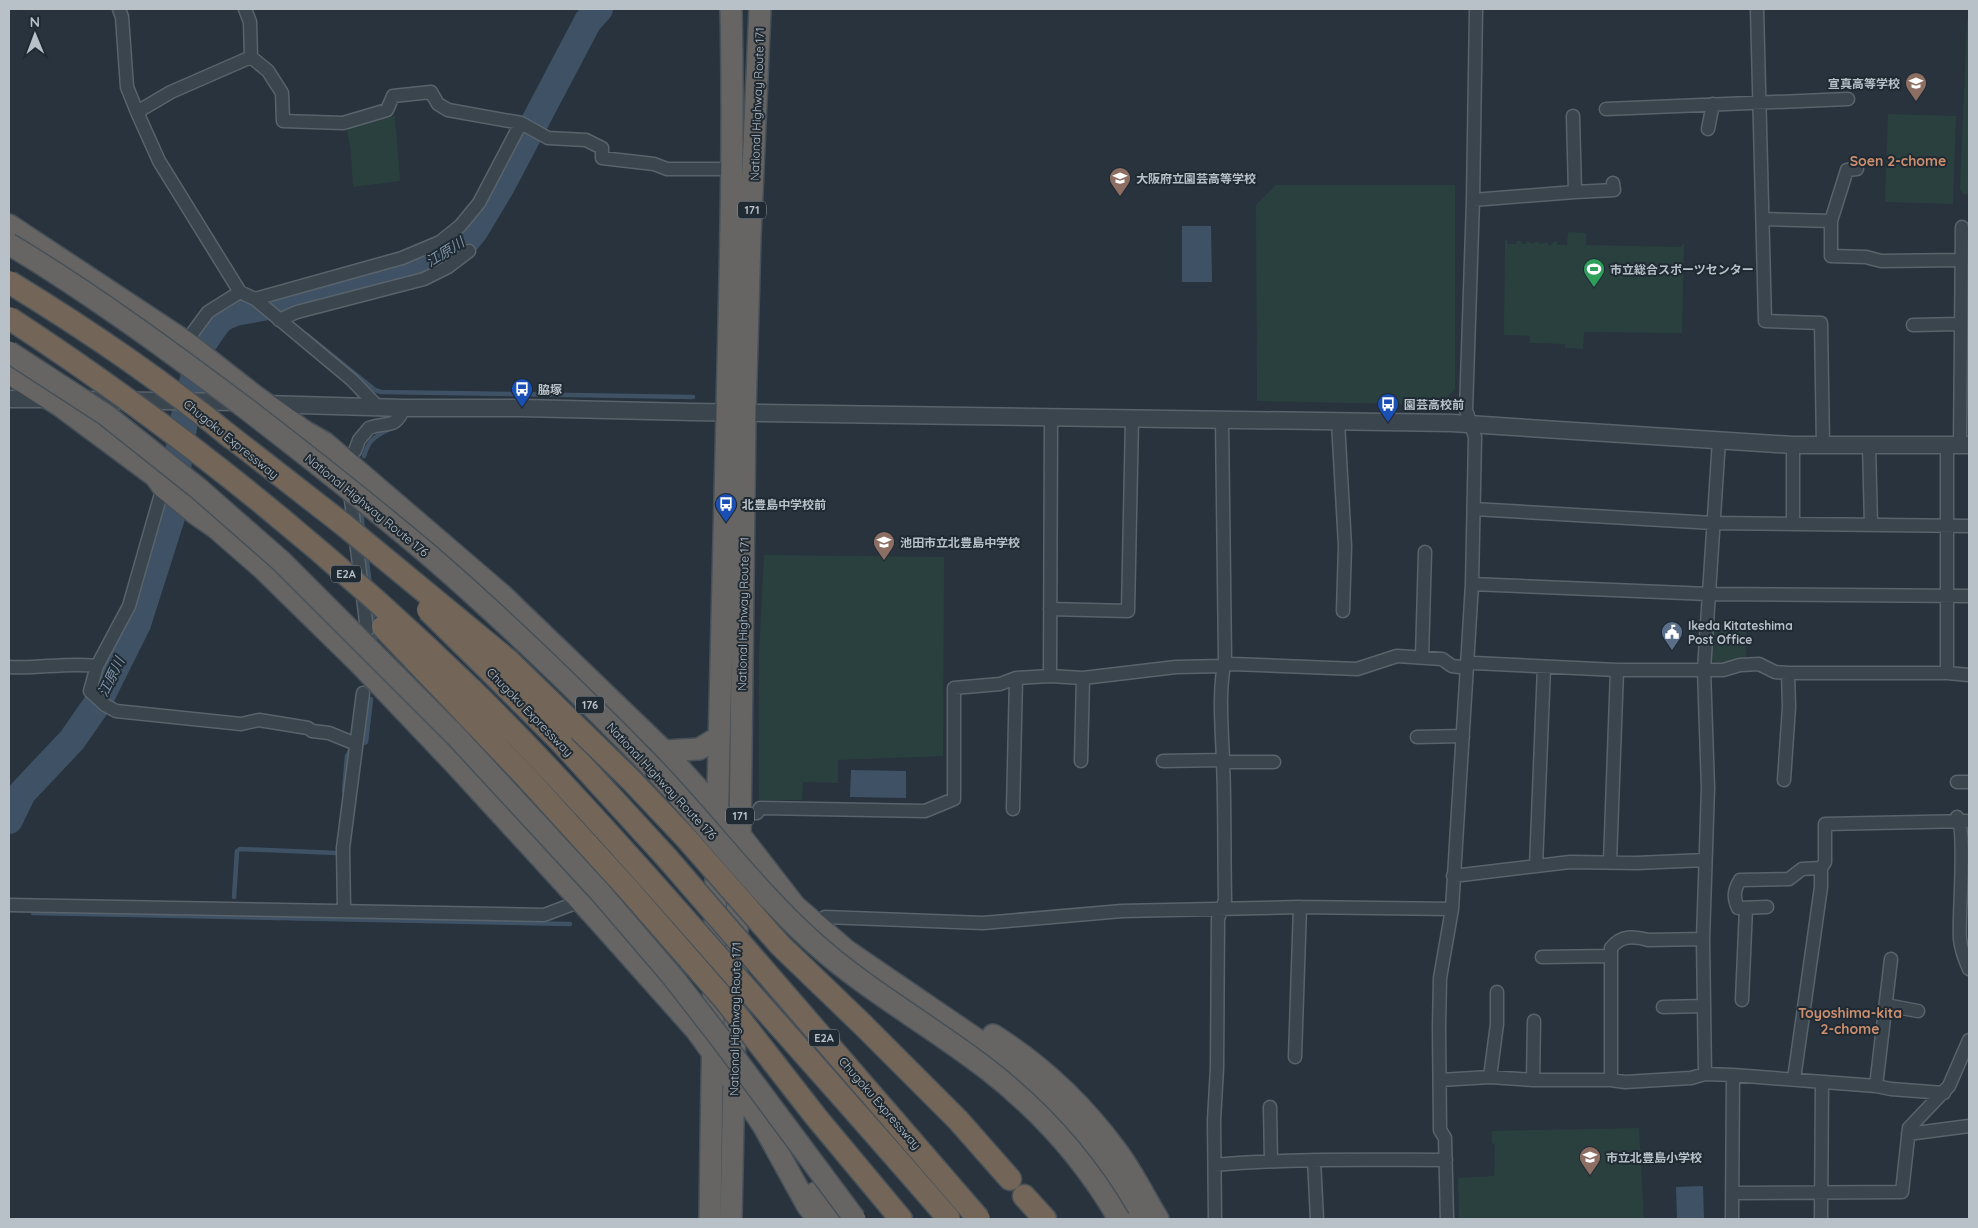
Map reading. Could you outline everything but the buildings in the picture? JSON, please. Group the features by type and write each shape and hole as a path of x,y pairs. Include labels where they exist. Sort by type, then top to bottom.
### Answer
{"highway":[{"name":"National Highway Route 171","path":"731,9 740,836 731,1219"},
{"name":"National Highway Route 171","path":"710,1219 719,737 736,412 750,248 760,9"},
{"path":"9,225 186,342 266,404 339,454 501,594 664,751 740,836 796,906 847,951 966,1030 1001,1056 1068,1116 1098,1152 1127,1196 1138,1219"},
{"name":"National Highway Route 176","path":"9,244 130,323 226,394 322,467 430,556 536,652 644,758 776,906 813,942 849,972 986,1068 1023,1098 1054,1128 1086,1167 1119,1219"},
{"name":"Chugoku Expressway","path":"9,282 87,332 152,377 222,430 323,515 494,674 560,742 674,866 979,1219"},
{"name":"Chugoku Expressway","path":"9,318 135,403 202,454 304,537 392,616 481,700 646,875 949,1219"},
{"path":"9,352 106,415 199,489 281,561 422,700 567,855 672,976 855,1219"},
{"path":"9,373 50,399 155,476 163,487 235,544 361,665 468,776 696,1030 734,1081 762,1125 807,1204 826,1214"},
{"path":"222,430 344,525 509,661 632,781 686,838 780,945 958,1120 1010,1179"},
{"path":"202,454 394,638 526,777 725,1000 816,1117 901,1219"},
{"path":"664,751 698,749 719,737"},
{"path":"755,854 825,917 848,942 895,974 1020,1052 1051,1077 1117,1151 1158,1219"},
{"path":"1024,1196 1045,1219"}],"street":[{"path":"119,9 122,17 127,87 137,112 159,161 240,292 256,299 352,380 379,408"},
{"path":"245,9 250,22 251,57 268,71 282,93 283,121 343,123 387,110 393,96 431,92 438,104 448,110 521,123 548,138 586,140 602,148 602,158 654,164 667,169 732,169"},
{"path":"1447,1219 1445,1138 1440,1130 1440,978 1452,909 1472,584 1475,437 1466,410 1473,200 1476,9"},
{"path":"1757,9 1765,321 1821,323 1823,445"},
{"path":"137,112 171,92 251,57"},
{"path":"1606,109 1848,99"},
{"path":"1708,129 1713,104"},
{"path":"1573,116 1575,192"},
{"path":"256,299 402,258 440,242 460,226 479,203 521,123"},
{"path":"1857,169 1847,170 1831,221 1831,256 1866,257 1881,261 1961,260"},
{"path":"1473,200 1614,190 1614,183"},
{"path":"1763,219 1831,221"},
{"path":"1947,673 1947,526 1959,445 1962,227"},
{"path":"276,316 424,279 448,267 469,251"},
{"path":"186,342 208,312 240,292"},
{"path":"1914,324 1960,324"},
{"path":"9,399 187,401 379,408 522,408 1470,424 1793,444 1869,446 1959,445"},
{"path":"355,451 369,428 396,423 404,408"},
{"path":"1050,676 1051,418"},
{"path":"1050,610 1128,611 1132,419"},
{"path":"1215,1219 1214,1120 1217,1068 1218,919 1220,909 1225,900 1223,761 1220,718 1225,659 1222,420"},
{"path":"1338,422 1345,546 1343,611"},
{"path":"1705,1074 1703,939 1708,788 1704,670 1719,440"},
{"path":"1793,444 1793,523"},
{"path":"1869,446 1870,524"},
{"path":"163,487 129,606 97,666 91,686 93,694 105,705 116,711 241,724 260,720 329,733 356,744"},
{"path":"351,500 367,630"},
{"path":"1474,509 1713,522 1969,526"},
{"path":"1422,656 1425,552"},
{"path":"1472,584 1709,594 1969,596"},
{"path":"757,813 760,808 925,811 954,799 954,688 1000,684 1016,678 1050,676 1083,678 1176,667 1223,666 1232,664 1357,669 1397,656 1422,656 1442,659 1452,666 1460,667 1474,663 1617,670 1723,670 1740,664 1759,664 1775,672 1788,673 1947,673 1969,675"},
{"path":"9,667 26,668 83,664 97,666"},
{"path":"1536,866 1544,667"},
{"path":"1610,862 1617,670"},
{"path":"1784,780 1789,707 1788,673"},
{"path":"1013,809 1016,678"},
{"path":"1081,761 1083,678"},
{"path":"344,910 343,848 363,693"},
{"path":"1417,737 1463,736"},
{"path":"1163,761 1274,762"},
{"path":"1794,1079 1821,887 1821,868 1825,862 1825,824 1963,820 1965,897 1960,940 1969,969"},
{"path":"1453,876 1570,862 1705,860"},
{"path":"1767,907 1738,908 1734,901 1734,890 1740,880 1789,879 1802,869 1821,868"},
{"path":"9,905 544,915 581,901"},
{"path":"825,917 983,923 1122,911 1300,907 1452,909"},
{"path":"1295,1057 1300,907"},
{"path":"1742,1000 1746,908"},
{"path":"1610,1080 1611,948 1617,940 1624,938 1648,940 1703,939"},
{"path":"1542,957 1610,956"},
{"path":"1876,1086 1891,959"},
{"path":"1490,1077 1497,1024 1497,992"},
{"path":"1886,1005 1918,1011"},
{"path":"1663,1007 1704,1006"},
{"path":"1533,1080 1534,1021"},
{"path":"1732,1193 1902,1192 1909,1128 1944,1092 1956,1075 1969,1040"},
{"path":"1440,1080 1490,1077 1533,1080 1640,1081 1692,1078 1705,1074 1876,1086 1891,1090 1944,1092"},
{"path":"1732,1219 1733,1075"},
{"path":"1821,1219 1822,1082"},
{"path":"1270,1107 1271,1161"},
{"path":"1908,1134 1969,1126"},
{"path":"1215,1165 1314,1160 1446,1160"},
{"path":"1314,1160 1317,1219"}],"green space":[{"path":"1967,20 1969,20 1969,195 1963,194 1960,189"},
{"path":"1888,114 1956,116 1953,204 1885,202"},
{"path":"395,116 400,181 353,187 347,128"},
{"path":"1276,185 1455,185 1455,389 1441,405 1257,401 1256,205"},
{"name":"市立総合スポーツセンター","path":"1568,232 1586,233 1586,245 1682,247 1682,244 1684,244 1682,333 1584,332 1583,349 1565,348 1565,344 1530,343 1530,336 1504,335 1505,240 1507,240 1508,244 1516,244 1517,241 1521,241 1522,244 1526,244 1526,241 1534,244 1535,242 1539,242 1539,244 1548,242 1548,245 1552,245 1553,242 1557,242 1557,245 1567,245"},
{"path":"764,555 944,557 943,756 838,760 838,783 803,782 802,800 759,800 759,655"},
{"path":"1714,625 1746,625 1746,659 1715,663 1711,660"},
{"path":"1639,1128 1644,1219 1459,1219 1458,1178 1494,1176 1495,1144 1492,1143 1492,1131"}],"water":[{"path":"1182,226 1211,226 1212,282 1182,282"},
{"path":"851,770 906,771 906,798 850,797"},
{"path":"1703,1186 1704,1219 1677,1219 1676,1187"}],"waterway":[{"name":"江原川","path":"205,340 223,317 235,312 284,303 427,266 464,243 474,231 501,186 588,21 599,9"},
{"path":"284,303 286,311"},
{"path":"307,335 375,390 381,392 693,397"},
{"name":"江原川","path":"175,488 183,425 199,363"},
{"path":"364,456 372,440 387,430"},
{"path":"361,508 363,531"},
{"name":"江原川","path":"9,820 22,793 72,740 97,704 137,624 173,511"},
{"path":"366,553 370,585"},
{"path":"372,608 375,638"},
{"path":"363,743 366,742 371,699"},
{"path":"344,791 347,756 350,751"},
{"path":"234,897 237,851 240,849 337,853 339,849"},
{"path":"33,913 570,924"}],"place":[{"name":"宣真高等学校","path":"1916,102"},
{"name":"大阪府立園芸高等学校","path":"1120,197"},
{"name":"市立総合スポーツセンター","path":"1594,288"},
{"name":"脇塚","path":"522,408"},
{"name":"園芸高校前","path":"1388,423"},
{"name":"北豊島中学校前","path":"726,523"},
{"name":"池田市立北豊島中学校","path":"884,561"},
{"name":"Ikeda Kitateshima Post Office","path":"1672,651"},
{"name":"市立北豊島小学校","path":"1590,1176"}],"district":[{"name":"Soen 2-chome","path":"1898,161"},
{"name":"Toyoshima-kita 2-chome","path":"1850,1022"}]}
